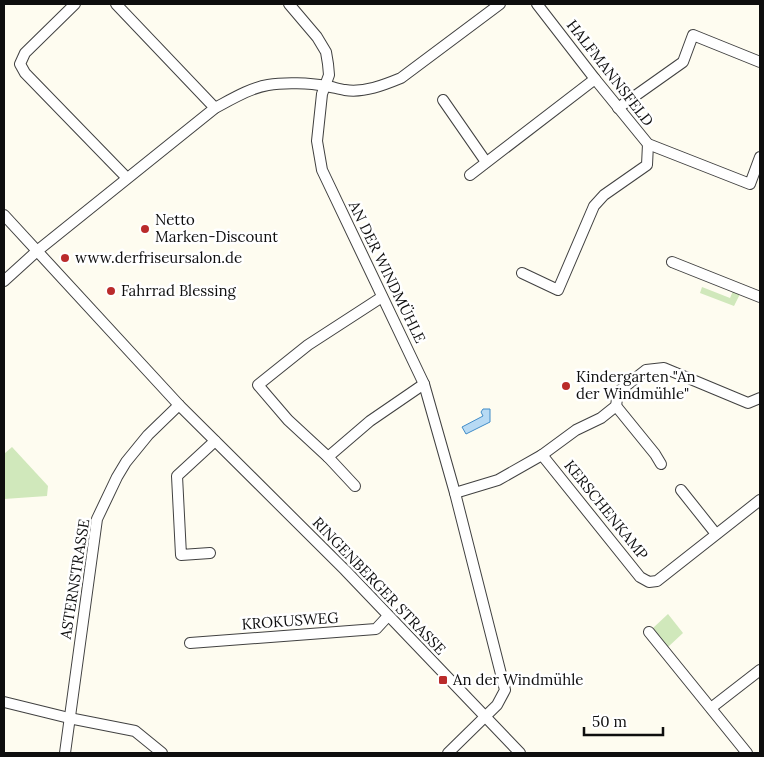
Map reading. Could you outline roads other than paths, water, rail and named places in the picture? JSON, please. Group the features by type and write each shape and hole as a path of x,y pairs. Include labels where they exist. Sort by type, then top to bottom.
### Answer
{"street":[{"path":"75,4 25,53 20,64 25,73 127,178"},
{"path":"116,4 216,108"},
{"name":"AN DER WINDMÜHLE","path":"289,4 317,36 326,52 329,76 322,94 317,141 322,170 424,384 455,493 504,682 501,698 448,753"},
{"path":"4,281 37,251 127,178 216,108 237,96 268,85 326,85 346,90 366,89 385,85 401,78 500,4"},
{"name":"HALFMANNSFELD","path":"537,4 648,144 750,184 760,157"},
{"path":"618,108 683,62 693,36 760,62"},
{"path":"470,175 595,79"},
{"path":"443,100 486,162"},
{"path":"522,273 558,290 594,206 604,195 646,165 648,144"},
{"name":"RINGENBERGER STRASSE","path":"4,215 179,405 345,570 520,753"},
{"path":"672,262 760,297"},
{"path":"355,486 328,457 288,420 258,385 308,345 382,297"},
{"path":"455,493 498,480 542,455 576,430 601,418 616,406 618,392 646,370 664,368 748,403 760,398"},
{"path":"328,457 370,421 424,384"},
{"name":"ASTERNSTRASSE","path":"65,753 97,519 113,484 126,462 148,435 179,405"},
{"path":"616,406 661,464"},
{"path":"210,553 181,555 178,476 215,441"},
{"name":"KERSCHENKAMP","path":"542,455 640,578 648,582 657,580 716,534"},
{"path":"681,490 716,534 760,500"},
{"name":"KROKUSWEG","path":"190,644 376,629 388,616"},
{"path":"649,632 747,753"},
{"path":"711,708 760,670"},
{"path":"4,702 69,718 135,731 162,753"}],"water":[{"path":"483,409 490,409 490,422 466,434 462,427 483,416 481,412"}],"place":[{"name":"Netto Marken-Discount","path":"145,229"},
{"name":"www.derfriseursalon.de","path":"65,258"},
{"name":"Fahrrad Blessing","path":"111,291"},
{"name":"Kindergarten \"An der Windmühle\"","path":"566,386"},
{"name":"An der Windmühle","path":"443,680"}]}
